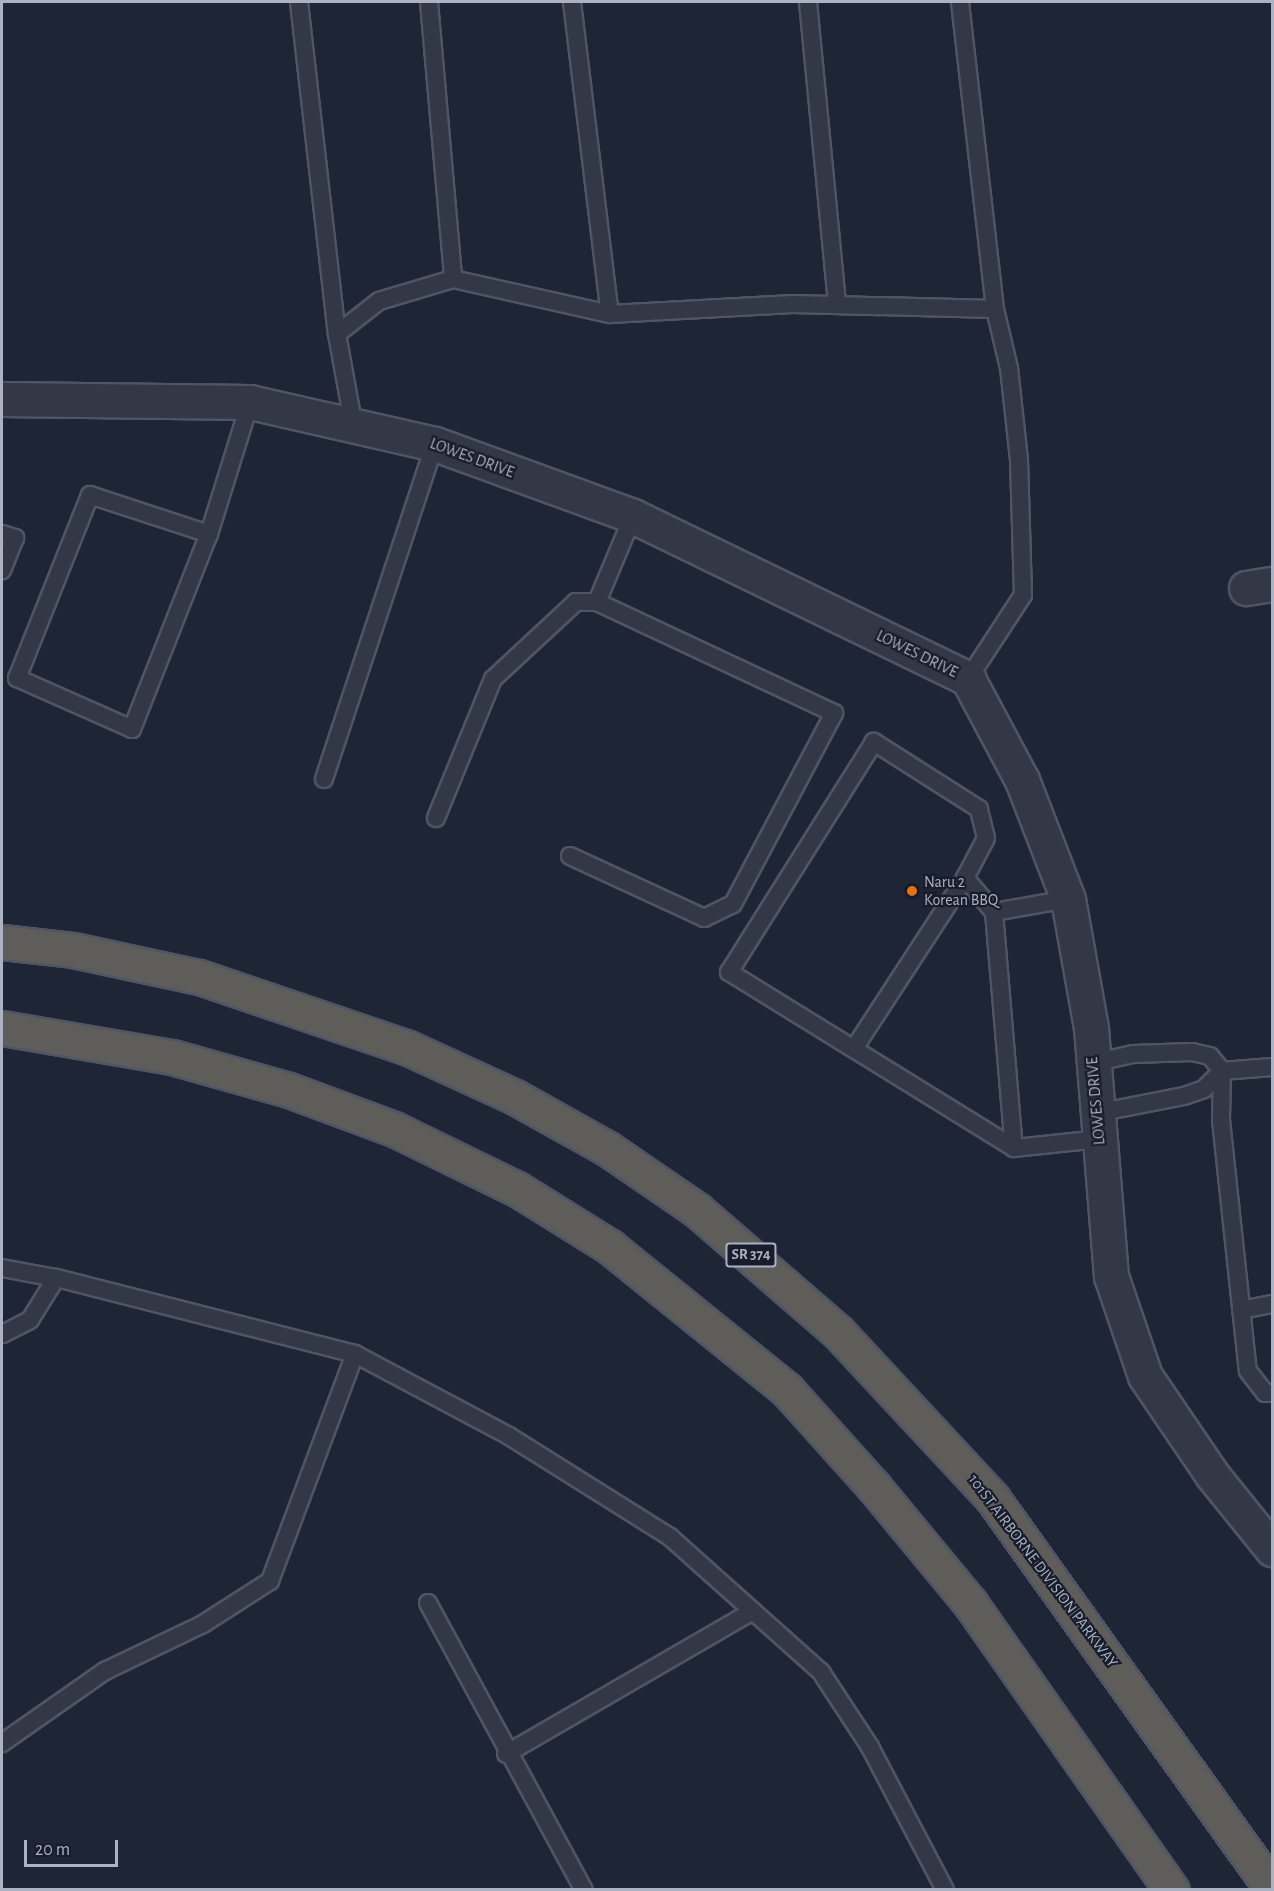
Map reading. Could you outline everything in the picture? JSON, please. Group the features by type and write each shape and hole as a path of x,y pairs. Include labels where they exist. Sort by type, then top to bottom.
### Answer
{"highway":[{"name":"101ST AIRBORNE DIVISION PARKWAY","path":"2,942 73,950 199,977 406,1047 536,1109 697,1210 838,1332 993,1499 1272,1888"},
{"path":"2,1028 172,1058 289,1090 425,1144 517,1189 610,1247 787,1390 874,1487 970,1603 1172,1890"}],"street":[{"name":"LOWES DRIVE","path":"2,399 250,402 353,422 435,444 633,516 968,679 1022,780 1068,899 1093,1064 1111,1276 1145,1376 1213,1476 1272,1549"}],"lane":[{"path":"299,2 338,334 353,422"},
{"path":"429,2 453,279"},
{"path":"572,2 610,314"},
{"path":"808,2 837,305"},
{"path":"960,2 995,309 1009,368 1019,460 1023,595 968,679"},
{"path":"338,334 379,301 453,279 610,314 837,305 995,309"},
{"path":"208,534 90,495 17,678 132,729 208,534 250,402"},
{"path":"324,778 435,444"},
{"path":"597,602 633,516"},
{"path":"2,534 15,538 2,570"},
{"path":"436,818 493,679 576,602 597,602 834,713 733,904 704,918 570,856"},
{"path":"855,1047 965,878 986,838 979,809 874,742 729,972 855,1047 1014,1148 1098,1126 1204,1089 1222,1071 1272,1067"},
{"path":"965,878 994,912 1014,1148"},
{"path":"994,912 1068,899"},
{"path":"1093,1064 1133,1054 1192,1052 1210,1056 1222,1071 1221,1120 1248,1371 1265,1393 1272,1393"},
{"path":"2,1268 56,1278 355,1354 509,1436 669,1537 821,1672 870,1747 945,1890"},
{"path":"2,1334 30,1320 56,1278"},
{"path":"1241,1310 1272,1304"},
{"path":"3,1739 105,1671 203,1624 270,1581 355,1354"},
{"path":"428,1603 506,1754 584,1890"},
{"path":"506,1754 753,1611"}],"place":[{"name":"Naru 2 Korean BBQ","path":"912,891"}]}
